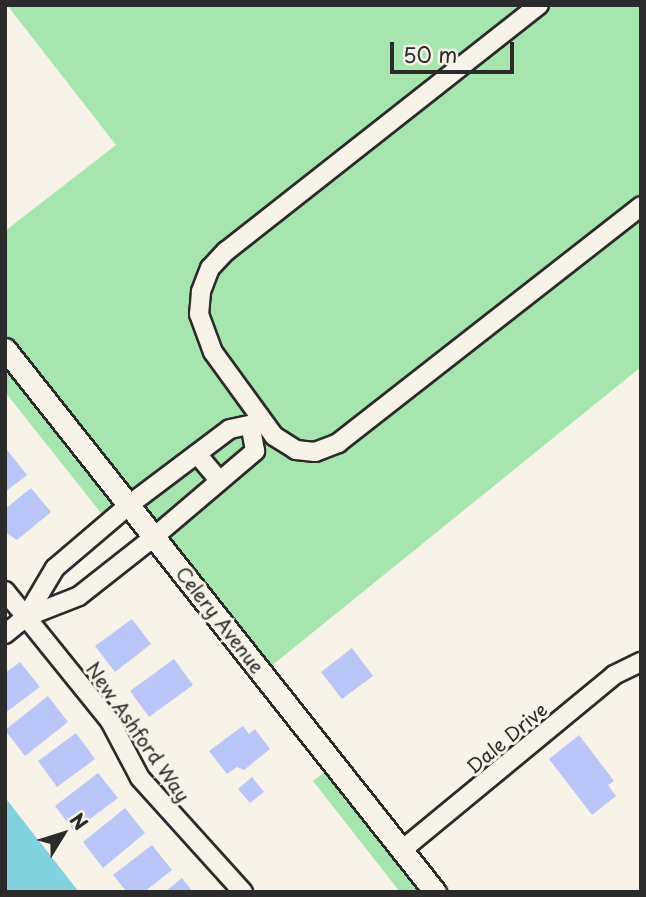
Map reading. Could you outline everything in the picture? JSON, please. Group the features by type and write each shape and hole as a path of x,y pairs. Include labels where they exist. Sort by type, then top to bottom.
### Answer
{"main road":[{"name":"Celery Avenue","path":"5,349 435,892"}],"street":[{"path":"539,5 210,268 199,314 213,352 256,425 296,450 315,452 338,443 641,206"},
{"path":"26,617 55,568 129,505 230,429 256,425"},
{"path":"5,634 26,617 79,596 154,537 256,451 256,425"},
{"path":"197,454 220,481"},
{"name":"New Ashford Way","path":"5,591 110,721 140,778 243,892"},
{"name":"Dale Drive","path":"402,850 614,675 641,663"}],"green space":[{"path":"7,5 641,5 641,367 270,667 5,333 5,231 116,145"},
{"path":"5,364 126,517 105,518 5,392"},
{"path":"327,770 423,892 400,892 313,781"}],"water":[{"path":"7,800 79,892 5,892"}],"building":[{"path":"7,450 27,475 5,492 5,451"},
{"path":"31,488 51,512 17,540 5,532 5,509"},
{"path":"132,619 151,644 115,672 95,646"},
{"path":"352,648 373,676 342,699 321,672"},
{"path":"174,659 193,685 149,717 130,691"},
{"path":"20,662 40,687 5,713 5,673"},
{"path":"48,696 68,722 25,756 5,730"},
{"path":"243,726 249,734 255,729 270,749 244,770 237,767 227,774 209,751"},
{"path":"76,733 95,759 57,787 38,761"},
{"path":"579,735 614,781 608,785 616,796 592,815 549,759"},
{"path":"98,773 118,798 74,831 55,806"},
{"path":"252,777 264,792 250,803 238,789"},
{"path":"125,808 145,833 103,868 83,842"},
{"path":"152,845 172,870 144,892 127,892 113,875"},
{"path":"182,878 193,892 165,892"}]}
